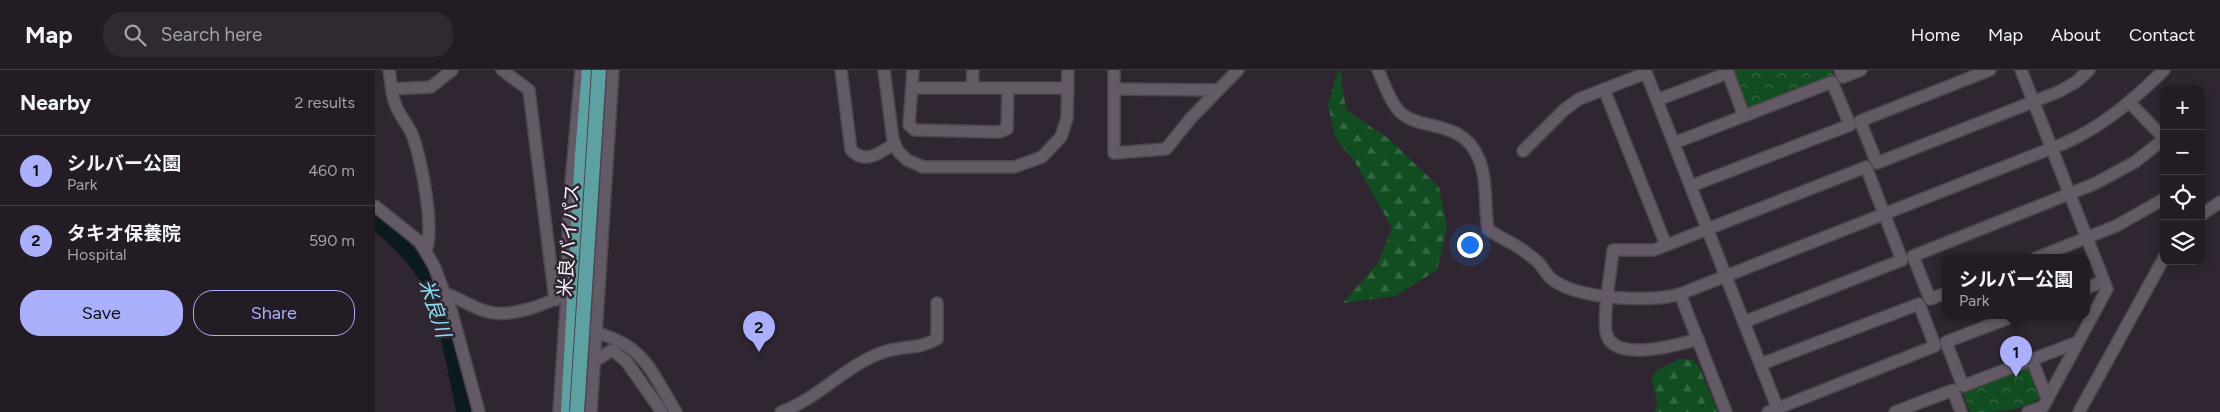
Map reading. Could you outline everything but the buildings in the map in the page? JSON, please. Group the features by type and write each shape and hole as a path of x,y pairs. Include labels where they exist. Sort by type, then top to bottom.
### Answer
{"main road":[{"path":"567,412 570,377 585,331 570,287 589,70"},
{"name":"米良バイパス","path":"573,412 595,70"},
{"name":"米良バイパス","path":"577,412 599,70"},
{"path":"582,412 585,331 606,70"}],"street":[{"path":"389,70 396,108 411,132 418,152 429,228 430,242 426,251"},
{"path":"392,89 431,87 452,70"},
{"path":"502,70 529,90 555,300"},
{"path":"559,412 570,287 569,206 581,70"},
{"path":"591,412 595,361 585,331 613,70"},
{"path":"841,70 851,150 862,158 870,158 895,144"},
{"path":"885,70 895,144 907,160 923,167 1014,167 1026,165 1049,151 1061,137 1067,118 1068,70"},
{"path":"913,70 909,125 915,130 999,132 1007,129 1008,88"},
{"path":"972,88 973,70"},
{"path":"1114,70 1114,153 1166,149 1191,118 1238,70"},
{"path":"1378,70 1399,111 1408,117 1461,135 1478,157 1484,186 1488,229 1537,261 1553,280 1579,291 1608,297 1654,299 1680,294 2052,149 2094,129 2130,102 2164,70"},
{"path":"1840,70 1843,77 1861,70"},
{"path":"1990,70 1861,121 1877,163 2068,87 2089,70"},
{"path":"2021,70 2107,289 2043,406 2028,412"},
{"path":"1523,151 1564,110 1579,99 1646,71 1761,364 1775,411 1935,346 1919,304 1761,364"},
{"path":"1657,100 1727,72 1744,116"},
{"path":"1674,142 1832,82 1850,125 1691,186"},
{"path":"912,88 1068,88"},
{"path":"1114,89 1218,90"},
{"path":"1604,89 1666,245"},
{"path":"2130,102 2160,134"},
{"path":"1942,294 1930,299 1913,256 2070,195 2111,176 2160,141"},
{"path":"1698,339 1672,348 1656,350 1620,348 1611,341 1606,333 1613,250 1654,250 1867,168 1903,260 1744,322"},
{"path":"2047,254 2132,219 2160,201"},
{"path":"2205,212 2220,202"},
{"path":"375,206 420,242 426,251 445,293 479,412"},
{"path":"2079,412 2160,265"},
{"path":"2090,286 2103,281"},
{"path":"445,293 486,312 497,313 528,309 555,300 570,287"},
{"path":"1680,294 1726,412"},
{"path":"781,412 806,401 882,352 906,347 919,348 937,339 937,303"},
{"path":"2006,319 1946,342 1963,386 2078,342"},
{"path":"585,331 621,340 635,350 676,412"},
{"path":"595,361 612,350 619,354 627,361 662,412"},
{"path":"2032,360 2047,398"},
{"path":"1895,412 1953,390 1961,412"}],"green space":[{"path":"1338,70 1340,70 1346,110 1389,139 1439,187 1447,227 1437,270 1395,296 1343,303 1378,263 1392,228 1355,162 1336,139 1328,105"},
{"path":"1730,70 1831,70 1834,77 1745,111"},
{"path":"1680,359 1693,360 1699,367 1718,412 1654,412 1658,403 1651,379 1657,370"},
{"path":"2031,363 2043,395 2036,401 2009,410 1970,412 1962,390"}],"waterway":[{"name":"米良川","path":"375,222 413,258 431,287 444,321 464,412"}],"place":[{"name":"タキオ保養院","path":"759,352"},
{"name":"シルバー公園","path":"2016,377"}]}
